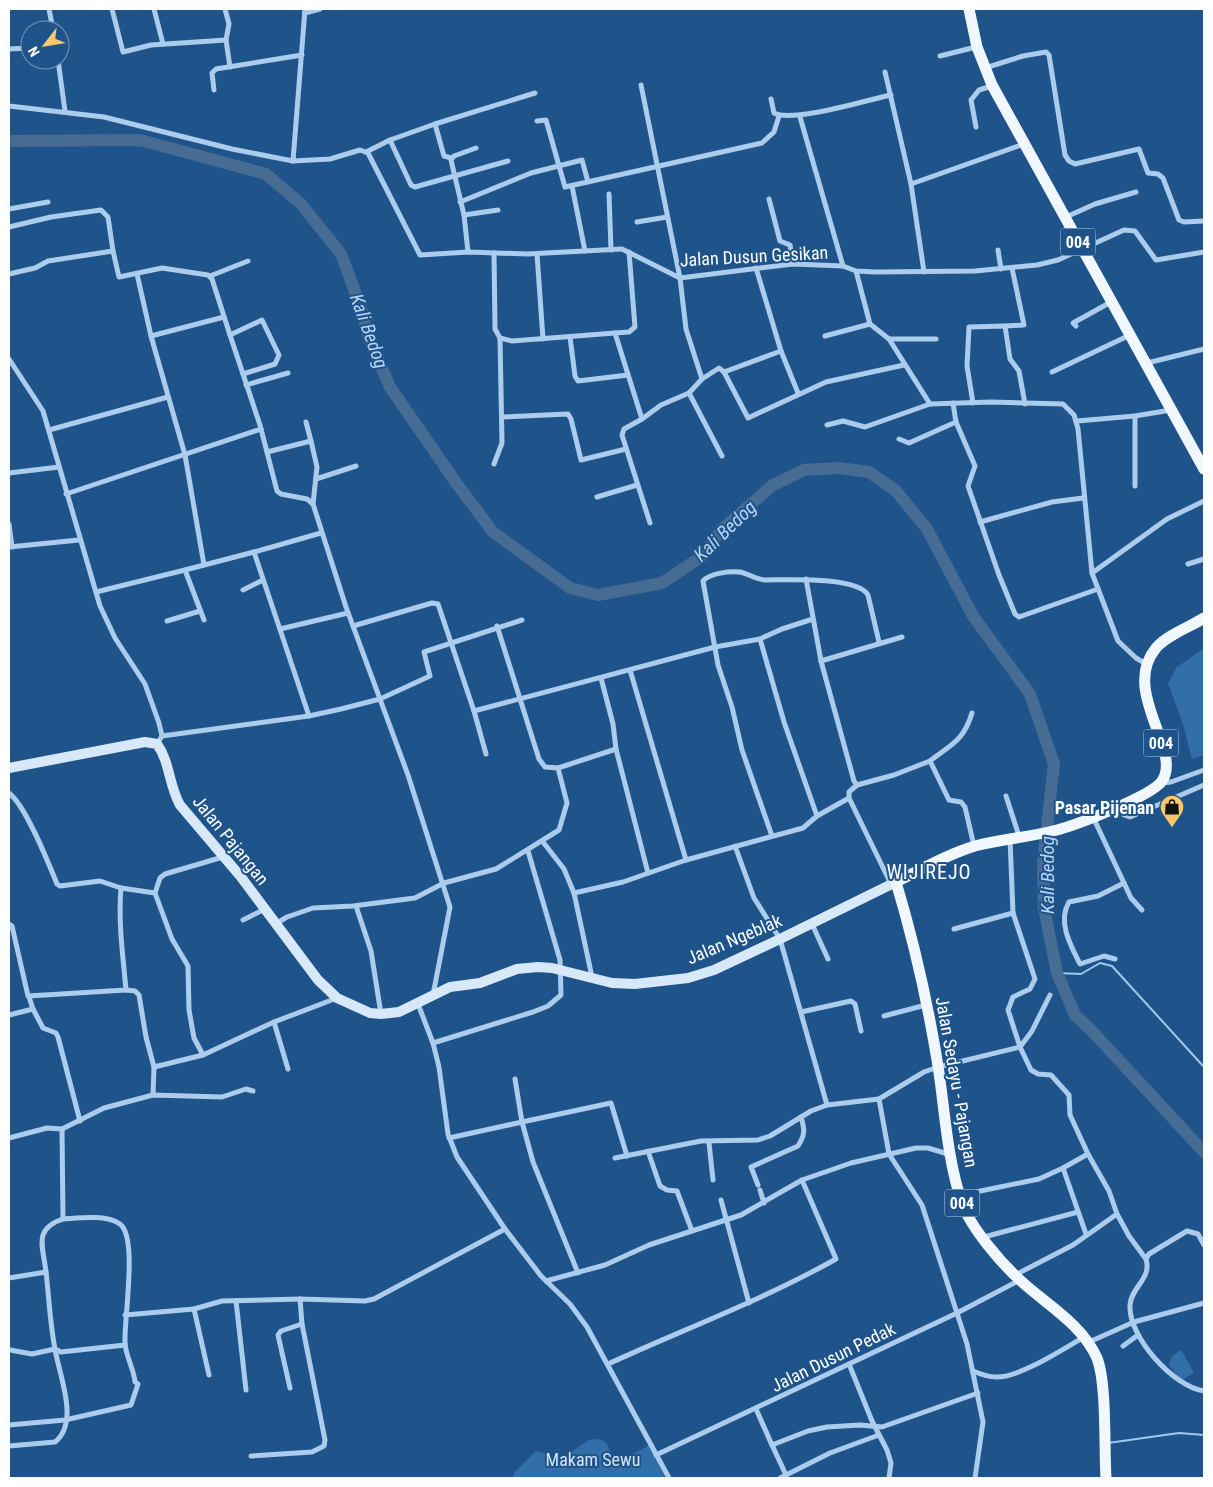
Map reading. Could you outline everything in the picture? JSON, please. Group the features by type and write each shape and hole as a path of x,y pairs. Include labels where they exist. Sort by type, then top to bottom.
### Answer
{"main road":[{"name":"004","path":"969,9 977,47 992,85 1204,469"},
{"name":"004","path":"1018,837 1057,830 1092,817 1141,798 1162,783 1166,773 1166,758 1145,691 1146,674 1157,647 1204,618"},
{"path":"9,768 159,740"},
{"name":"Jalan Pajangan","path":"159,740 175,796 180,805 266,909 318,980 336,998 370,1013 398,1012 418,1004"},
{"name":"Jalan Ngeblak","path":"418,1004 450,988 480,983 517,969 546,967 592,980 635,984 688,978 714,970 894,883 974,847 1018,837"},
{"name":"Jalan Sedayu - Pajangan","path":"894,883 926,1004 938,1067 951,1155 966,1212 1017,1278 1076,1327 1086,1340 1101,1372 1106,1478"}],"street":[{"path":"112,9 123,52 163,44 226,40"},
{"path":"154,9 163,44"},
{"path":"225,9 229,24 226,40 230,67"},
{"path":"294,161 305,11 320,9"},
{"path":"940,56 977,47"},
{"path":"985,69 1023,56 1046,52 1049,55 1065,155 1069,161 1075,164 1139,149 1148,173 1161,175 1163,178 1179,220 1184,222 1204,221"},
{"path":"214,90 212,73 214,71 302,55"},
{"path":"59,70 65,112"},
{"path":"885,72 911,184 924,272"},
{"path":"641,85 680,278 686,329 702,379"},
{"path":"976,127 970,100 979,90 992,85"},
{"path":"9,106 104,117 232,149 294,161 330,159 360,150 366,152 390,140 435,124 535,93"},
{"path":"771,99 773,111 779,116 800,116 891,95"},
{"path":"537,121 546,120 563,186 572,186 762,143 774,132 779,116"},
{"path":"800,116 843,266"},
{"path":"435,124 444,156 451,158 476,148"},
{"path":"390,140 413,187 508,161"},
{"path":"911,184 1025,144"},
{"name":"Jalan Dusun Gesikan","path":"366,152 371,156 420,255 468,252 538,254 611,250 628,252 680,278 793,264 843,266 856,271 924,272 1012,268 1058,260 1124,230 1131,229 1135,231 1156,260 1204,252"},
{"path":"451,158 464,215 468,252"},
{"path":"460,202 517,178 582,159 588,182"},
{"path":"572,186 586,251"},
{"path":"1065,217 1095,204 1136,192"},
{"path":"608,194 611,250"},
{"path":"769,199 780,241 790,245 793,264"},
{"path":"9,210 48,202"},
{"path":"9,227 101,210 108,217 113,251 120,277 162,268 210,276 248,262"},
{"path":"464,215 498,210"},
{"path":"637,222 667,217"},
{"path":"998,250 1001,269"},
{"path":"9,274 35,268 48,262 113,251"},
{"path":"500,338 512,341 629,332 635,327 628,252"},
{"path":"494,253 495,329 500,338 502,417 502,442 494,464"},
{"path":"538,254 543,339"},
{"path":"756,268 780,351 798,393"},
{"path":"973,403 967,366 969,327 1024,325 1012,268"},
{"path":"856,271 870,324 889,339 930,404"},
{"path":"137,274 150,336 185,455 204,565"},
{"path":"210,276 261,429 278,493 308,499 313,504"},
{"path":"1076,326 1073,322 1112,302"},
{"path":"150,336 224,317"},
{"path":"230,335 262,320 280,355 276,364 243,374"},
{"path":"825,336 870,324"},
{"path":"1005,326 1010,359 1019,371 1025,404"},
{"path":"615,334 642,419"},
{"path":"1052,372 1130,335"},
{"path":"570,337 575,376 578,381 628,375"},
{"path":"889,339 936,339"},
{"path":"1146,364 1204,349"},
{"path":"724,372 780,351"},
{"path":"9,359 43,411 79,540 96,592 115,638 145,684 159,723 159,740 309,716 380,699 430,676 423,654 497,626 522,620"},
{"path":"650,523 622,432 661,405 688,393 702,379 719,368 724,372 749,418 798,393 826,382 904,365"},
{"path":"246,385 288,373"},
{"path":"688,393 722,456"},
{"path":"49,430 168,397"},
{"path":"953,403 956,422 975,466 968,486 999,575 1015,614 1019,617 1098,589"},
{"path":"827,425 843,421 866,426 930,404 1063,404 1077,421 1083,498 1092,573 1118,641 1136,658 1149,665"},
{"path":"1077,421 1135,416 1172,410"},
{"path":"502,417 568,414 571,419 581,460 626,449"},
{"path":"1135,416 1135,486"},
{"path":"306,422 317,467 313,504 321,533 348,613 408,776 444,883 450,907 433,995"},
{"path":"900,439 909,443 956,422"},
{"path":"66,494 139,468 185,455 261,429"},
{"path":"267,452 311,440"},
{"path":"9,473 59,466"},
{"path":"316,479 356,466"},
{"path":"597,497 637,485"},
{"path":"980,522 1052,502 1083,498"},
{"path":"1092,573 1167,519 1204,501"},
{"path":"9,524 10,547 79,540"},
{"path":"96,592 321,533"},
{"path":"254,552 309,716"},
{"path":"1188,564 1204,559"},
{"path":"185,570 204,620"},
{"path":"772,836 742,750 715,647 703,582 712,575 738,572 763,580 806,579 845,584 865,591 879,642"},
{"path":"806,579 821,661 852,777 857,785"},
{"path":"242,590 263,580"},
{"path":"353,626 436,603 441,607 486,754"},
{"path":"167,621 200,611"},
{"path":"280,629 348,613"},
{"path":"474,710 715,647 760,639 812,619"},
{"path":"497,626 538,759 549,769 558,768 616,749"},
{"path":"821,661 879,642 902,637"},
{"path":"760,639 784,722 817,816"},
{"path":"630,670 686,860"},
{"path":"600,678 613,724 616,749 648,873"},
{"path":"894,883 849,798 849,792 857,785 894,775 930,761 962,736 968,728 972,713"},
{"path":"930,761 949,800 961,802 965,807 974,847"},
{"path":"277,923 287,917 313,908 356,906 415,898 444,883 496,869 560,830 565,814 565,794 558,768"},
{"path":"1162,783 1171,782 1204,770"},
{"path":"1118,806 1124,815 1130,817 1204,785"},
{"path":"9,793 20,807 40,843 58,885 100,881 122,888 155,893"},
{"path":"1006,796 1018,837 1013,913 1036,979 1030,989 1013,997 1009,1003 1008,1010 1020,1047 1034,1072 1051,1075 1070,1094 1070,1115 1088,1154 1109,1191 1117,1214 1129,1236 1146,1259 1148,1267 1145,1276 1131,1298 1130,1305 1138,1335 1181,1383 1204,1391"},
{"path":"574,893 623,882 686,860 803,828 817,816 849,798"},
{"path":"1092,817 1132,898 1142,910"},
{"path":"543,842 564,869 574,893 592,980"},
{"path":"735,846 754,898 780,939 826,1105"},
{"path":"432,1043 548,1006 560,996 559,954 528,851"},
{"path":"203,1055 194,1038 189,1010 188,966 172,939 155,893 160,878 165,874 223,857"},
{"path":"1115,959 1104,956 1080,964 1066,932 1065,916 1070,902 1098,896 1124,883"},
{"path":"122,888 120,914 126,990"},
{"path":"356,906 371,952 382,1014"},
{"path":"243,920 266,909"},
{"path":"954,929 1013,913"},
{"path":"9,924 12,926 26,994 43,1028 56,1033 58,1037 80,1121"},
{"path":"812,924 828,958"},
{"path":"29,997 126,990 135,991 139,996 154,1067 153,1096"},
{"path":"615,1158 702,1141 709,1143 758,1140 770,1136 801,1117 826,1105 879,1099 924,1072 1020,1047 1032,1032 1050,995"},
{"path":"154,1067 203,1055 274,1022 336,998"},
{"path":"801,1012 851,1001 856,1004 861,1031"},
{"path":"418,1004 439,1067 449,1138 457,1157 505,1229 546,1281 580,1316 669,1478"},
{"path":"884,1016 926,1004"},
{"path":"9,1015 33,1009"},
{"path":"274,1022 288,1069"},
{"path":"514,1079 522,1122 533,1162 578,1273"},
{"path":"9,1138 48,1128 62,1129 104,1108 153,1096 222,1097 246,1089 253,1091"},
{"path":"879,1099 889,1154 922,1205 957,1313 973,1371 983,1422 975,1478"},
{"path":"449,1138 612,1103 627,1156"},
{"path":"764,1203 751,1167 798,1146 803,1139 805,1130 801,1117"},
{"path":"62,1129 63,1219"},
{"path":"709,1143 713,1180"},
{"path":"546,1281 606,1265 649,1245 726,1220 764,1203 802,1180 851,1163 916,1148 928,1148 951,1155"},
{"path":"648,1151 660,1186 667,1190 677,1191 681,1197 692,1231"},
{"path":"960,1195 1039,1179 1088,1154"},
{"path":"1063,1168 1086,1234"},
{"path":"608,1364 678,1331 749,1303 836,1259 802,1180"},
{"path":"721,1200 749,1303"},
{"path":"984,1237 1078,1212"},
{"name":"Jalan Dusun Pedak","path":"656,1455 957,1313 1073,1245 1086,1234 1117,1214"},
{"path":"9,1424 65,1420 132,1404 134,1391 138,1384 135,1382 125,1345 125,1315 130,1271 128,1238 124,1228 114,1221 86,1217 63,1219 50,1223 44,1230 42,1237 54,1349 67,1400 65,1420 65,1430 55,1442 9,1446"},
{"path":"125,1315 194,1309 222,1301 374,1300 505,1229"},
{"path":"1146,1259 1149,1254 1187,1231 1198,1234 1204,1245"},
{"path":"9,1278 46,1272"},
{"path":"251,1456 312,1452 324,1446 325,1440 302,1324 300,1299"},
{"path":"236,1301 246,1390"},
{"path":"973,1371 997,1378 1134,1322 1204,1304"},
{"path":"194,1309 209,1375"},
{"path":"290,1388 278,1335 281,1331 302,1324"},
{"path":"1123,1346 1138,1335"},
{"path":"10,1350 32,1354 54,1349 61,1352 125,1345"},
{"path":"849,1364 875,1427 890,1457 889,1478"},
{"path":"772,1445 821,1428 888,1425 978,1393"},
{"path":"756,1409 772,1445 783,1477 830,1453 879,1435"}],"green space":[{"path":"1204,648 1204,755 1192,759 1183,724 1168,683 1176,668"},
{"path":"1181,1350 1194,1373 1180,1381 1169,1364 1172,1356"},
{"name":"Makam Sewu","path":"599,1439 606,1443 613,1456 618,1457 632,1454 649,1445 665,1478 513,1478 514,1473 536,1451 544,1453 549,1458 555,1454 565,1456 589,1440"}],"waterway":[{"name":"Kali Bedog","path":"9,141 140,140 266,174 301,204 341,254 361,308 368,336 390,387 457,484 493,532 570,588 598,595 662,583 704,555 721,530 773,485 804,470 838,468 869,472 896,491 927,529 973,616 1030,694 1054,764 1043,863 1044,908 1057,973 1075,1015 1204,1152"},
{"path":"1057,973 1081,974 1100,963 1112,966 1204,1067"},
{"path":"1108,1443 1179,1433 1204,1435"}],"place":[{"name":"Pasar Pijenan","path":"1172,828"}],"district":[{"name":"WIJIREJO","path":"929,872"}]}
